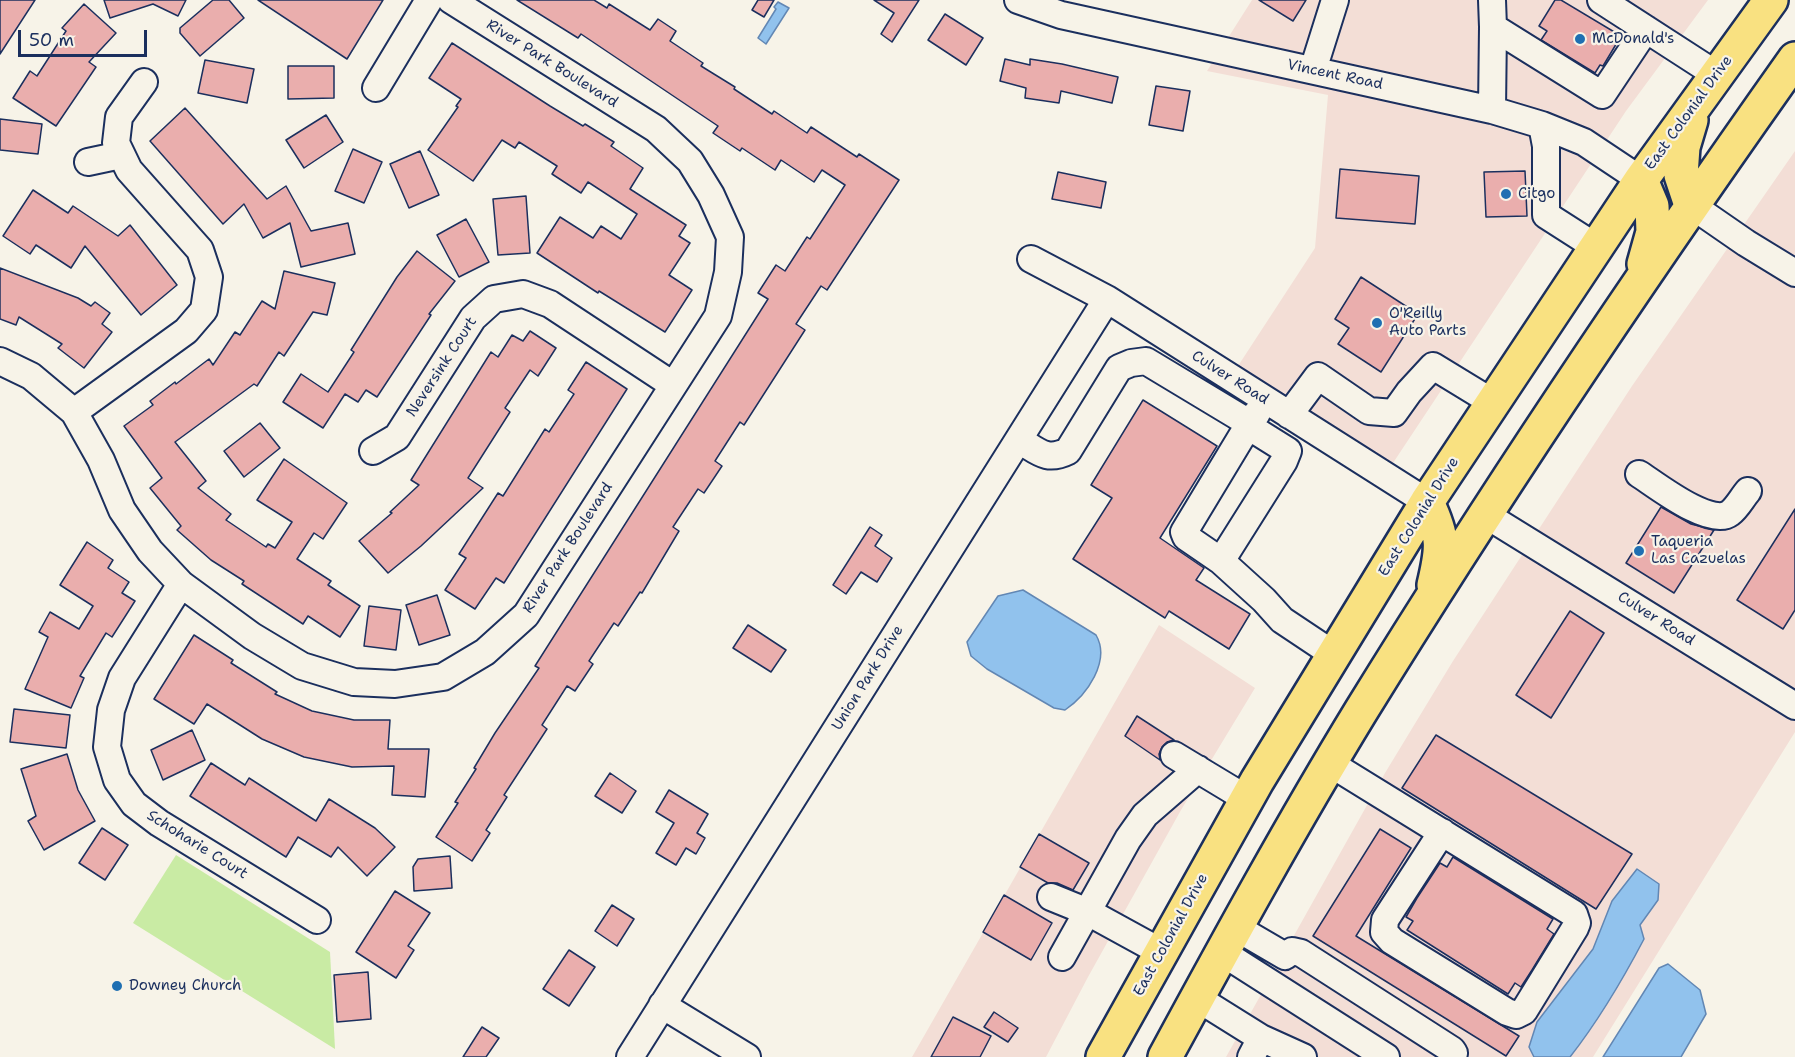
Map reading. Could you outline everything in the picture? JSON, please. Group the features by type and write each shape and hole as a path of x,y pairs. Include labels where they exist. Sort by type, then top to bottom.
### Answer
{"highway":[{"name":"East Colonial Drive","path":"1103,1057 1247,799 1427,502 1641,180 1771,0"},
{"path":"1165,1057 1331,764 1486,514 1691,205 1795,59"},
{"path":"1691,205 1681,175 1683,147 1696,104"},
{"path":"1638,286 1653,232 1652,206 1641,180"},
{"path":"1427,502 1438,526 1442,553 1431,602"}],"street":[{"path":"376,88 429,0"},
{"name":"River Park Boulevard","path":"0,361 31,376 74,412 101,460 122,510 150,551 181,584 252,636 302,666 354,682 395,684 443,677 485,652 526,615 718,316 728,272 730,237 711,195 690,162 656,129 451,0"},
{"name":"Vincent Road","path":"1017,0 1061,15 1492,110 1542,125 1584,142 1641,180"},
{"path":"1313,70 1335,0"},
{"path":"1492,0 1492,110"},
{"path":"1601,0 1717,75"},
{"path":"1493,27 1602,95 1646,29"},
{"path":"74,412 186,331 204,310 209,277 200,250 129,170 116,143 119,117 144,82"},
{"path":"1542,125 1546,146 1546,215 1596,247"},
{"path":"88,162 121,155"},
{"path":"1691,205 1795,273"},
{"name":"Culver Road","path":"1031,259 1107,299 1427,502"},
{"name":"Neversink Court","path":"373,451 397,437 473,318 494,299 523,294 550,304 673,385"},
{"name":"Union Park Drive","path":"630,1057 1107,299"},
{"path":"1018,440 1046,456 1057,456 1068,451 1119,368 1131,363 1146,361 1244,420 1248,426 1288,451 1221,561"},
{"path":"1289,415 1318,376 1369,411 1394,413 1409,392 1433,366 1492,402"},
{"path":"1265,400 1184,532 1186,537 1221,561 1264,600 1282,620 1333,654"},
{"path":"1638,474 1688,506 1715,517 1729,514 1748,491"},
{"name":"Culver Road","path":"1486,514 1795,706"},
{"name":"Schoharie Court","path":"181,584 122,678 111,710 107,747 117,780 134,804 159,823 317,920"},
{"path":"1174,755 1247,799"},
{"path":"1331,764 1442,832 1574,914 1575,928 1520,1014 1507,1012 1392,941 1384,932 1385,920 1442,832"},
{"path":"1062,957 1128,839 1145,815 1198,769"},
{"path":"1051,897 1088,912 1161,952"},
{"path":"1230,940 1285,956"},
{"path":"1230,940 1269,982 1386,1057"},
{"path":"1269,982 1285,956 1292,951 1302,952 1452,1050 1453,1057"},
{"path":"1197,998 1256,1047 1303,1057"},
{"path":"662,1005 747,1057"}],"shaded area":[{"path":"1252,0 1708,0 1626,111 1393,463 1238,366 1315,248 1328,95 1207,71"},
{"path":"1795,151 1795,732 1593,1057 1226,1057 1385,773 1453,661 1632,386"},
{"path":"1159,625 1255,688 1181,810 1046,1057 912,1057"}],"green space":[{"path":"176,855 330,952 335,1049 133,923"}],"water":[{"path":"778,2 789,8 766,44 758,38"},
{"path":"1023,590 1096,635 1100,645 1101,656 1094,677 1081,696 1065,710 1054,708 987,669 971,656 967,642 998,596"},
{"path":"1637,869 1659,884 1658,900 1640,925 1644,939 1636,955 1619,985 1570,1057 1534,1057 1529,1047 1537,1022 1593,949 1612,901"},
{"path":"1668,964 1700,990 1706,1014 1681,1057 1603,1057 1659,968"}],"building":[{"path":"0,0 35,0 0,54"},
{"path":"104,0 186,0 178,16 153,4 110,18"},
{"path":"213,0 229,0 244,18 200,56 180,33 180,28"},
{"path":"258,0 383,0 347,59"},
{"path":"517,0 594,0 607,8 609,4 650,30 658,19 676,31 670,41 703,63 701,66 735,87 734,89 772,114 774,111 807,133 811,127 857,157 859,154 899,180 827,290 821,286 796,324 805,330 744,425 740,422 715,461 722,466 704,493 698,489 673,527 679,531 642,593 640,592 618,626 614,623 589,661 593,664 575,691 567,686 542,725 547,729 504,795 507,797 486,830 490,833 472,861 436,837 458,803 455,802 495,733 539,668 535,666 768,299 758,293 776,265 785,271 807,237 810,239 845,185 822,170 814,182 781,160 775,170 742,148 740,151 713,133 718,126 581,34 578,38"},
{"path":"758,0 774,0 764,17 752,10"},
{"path":"874,0 919,0 892,42 881,34 894,13"},
{"path":"1259,0 1306,0 1293,21"},
{"name":"McDonald's","path":"1555,0 1561,0 1621,36 1603,66 1600,65 1595,73 1541,40 1547,31 1539,26"},
{"path":"84,4 116,33 89,62 96,67 56,126 13,98 30,71 37,76 66,31 62,28"},
{"path":"945,14 983,38 966,65 928,40"},
{"path":"452,43 550,106 614,142 611,146 643,168 630,189 686,225 679,236 690,243 669,275 692,290 665,332 599,291 598,293 537,253 560,217 593,238 601,226 621,239 637,214 588,182 581,193 552,174 557,166 519,142 515,148 502,140 473,181 428,150 458,107 456,106 461,99 429,78"},
{"path":"1005,59 1030,65 1030,59 1062,64 1118,77 1112,103 1061,91 1059,103 1025,98 1026,88 1000,81"},
{"path":"205,60 254,69 247,103 198,93"},
{"path":"288,66 334,66 334,98 288,99"},
{"path":"1156,86 1190,91 1183,131 1149,125"},
{"path":"185,108 267,199 286,186 311,231 348,223 355,254 301,267 290,223 263,238 244,204 223,224 150,141"},
{"path":"326,115 343,142 304,168 286,140"},
{"path":"0,119 42,124 38,154 0,150"},
{"path":"353,149 382,162 364,203 335,191"},
{"path":"420,151 439,195 409,208 390,164"},
{"path":"1340,169 1419,176 1415,224 1336,218"},
{"name":"Citgo","path":"1525,171 1527,216 1486,217 1484,172"},
{"path":"1058,172 1106,182 1101,208 1052,199"},
{"path":"33,190 68,213 73,206 118,236 130,225 177,285 141,315 85,246 71,268 36,245 30,254 3,236"},
{"path":"526,196 530,253 498,255 493,199"},
{"path":"466,219 489,262 459,277 437,235"},
{"path":"417,251 455,281 429,314 431,315 377,397 366,390 358,402 345,394 323,428 283,402 301,374 328,392 354,352 351,350 397,277"},
{"path":"0,268 78,298 91,306 95,302 110,313 102,324 112,332 84,368 58,348 62,344 19,317 16,325 0,319"},
{"path":"284,271 335,283 327,315 313,312 284,356 279,352 257,386 254,384 175,442 206,481 198,488 231,514 226,520 266,547 268,544 275,548 292,522 257,500 284,459 347,503 323,539 314,533 297,559 331,581 328,585 360,606 340,637 308,616 303,624 242,584 244,581 211,560 177,530 181,526 150,488 162,478 124,426 153,405 150,401 175,382 176,384 209,359 213,365 235,332 240,335 262,301 275,309"},
{"name":"O'Reilly Auto Parts","path":"1361,277 1418,314 1381,372 1338,344 1349,328 1335,319"},
{"path":"530,331 556,348 538,376 530,370 505,408 510,412 468,478 483,488 421,546 388,573 359,541 392,513 390,512 419,485 411,480 491,352 498,357 512,335 523,341"},
{"path":"586,362 627,389 504,583 496,578 475,609 445,590 466,558 459,554 498,493 503,496 545,429 549,432 574,394 568,390"},
{"path":"1143,400 1217,446 1160,538 1204,568 1196,580 1250,614 1229,649 1169,611 1165,618 1073,559 1112,498 1091,485"},
{"path":"260,423 280,448 244,477 224,451"},
{"path":"1661,507 1691,524 1714,530 1674,593 1626,563"},
{"path":"1795,509 1795,610 1783,629 1737,600"},
{"path":"870,527 882,535 875,546 892,558 877,582 861,572 846,594 833,585"},
{"path":"87,542 113,560 108,568 129,582 122,593 135,601 112,637 106,633 80,676 84,678 71,708 25,689 48,637 39,632 50,612 79,629 93,606 60,585"},
{"path":"437,595 450,635 419,645 406,605"},
{"path":"369,606 401,610 396,650 364,646"},
{"path":"1570,611 1604,633 1551,718 1516,695"},
{"path":"748,625 786,650 771,672 733,648"},
{"path":"194,635 233,660 231,663 277,692 275,694 312,711 354,720 390,720 388,749 429,749 425,797 392,795 394,766 352,767 304,757 262,739 207,704 194,724 154,699"},
{"path":"14,709 70,715 66,748 10,742"},
{"path":"1137,716 1174,740 1162,747 1159,754 1160,760 1125,736"},
{"path":"192,730 205,760 163,780 151,750"},
{"path":"1436,735 1632,854 1596,909 1402,788"},
{"path":"67,754 78,790 95,821 44,850 28,821 36,816 21,769"},
{"path":"211,763 245,785 249,778 316,821 329,799 375,828 395,847 367,876 338,847 331,857 298,837 286,857 190,796"},
{"path":"610,773 636,791 622,813 595,796"},
{"path":"669,790 708,814 697,833 705,838 696,854 686,848 676,865 656,853 674,823 656,812"},
{"path":"102,828 128,845 105,880 79,863"},
{"path":"1380,829 1411,848 1356,936 1519,1036 1506,1056 1313,936"},
{"path":"1039,834 1089,863 1073,890 1057,883 1048,883 1020,867"},
{"path":"450,856 452,888 414,891 413,867 418,859"},
{"path":"1453,857 1553,919 1547,929 1554,934 1521,987 1515,983 1508,994 1407,930 1413,921 1406,917 1417,898 1440,863 1447,867"},
{"path":"395,891 430,913 408,946 414,950 396,978 356,952"},
{"path":"1004,895 1052,923 1031,960 983,932"},
{"path":"612,905 634,919 617,946 595,931"},
{"path":"569,950 595,967 569,1006 543,989"},
{"path":"368,972 371,1019 337,1022 334,975"},
{"path":"994,1012 1018,1028 1008,1042 984,1027"},
{"path":"953,1017 991,1036 980,1057 931,1057"},
{"path":"482,1027 499,1038 486,1057 463,1057"}],"place":[{"name":"McDonald's","path":"1580,39"},
{"name":"Citgo","path":"1506,194"},
{"name":"O'Reilly Auto Parts","path":"1377,323"},
{"name":"Taqueria Las Cazuelas","path":"1639,551"},
{"name":"Downey Church","path":"117,986"}]}
